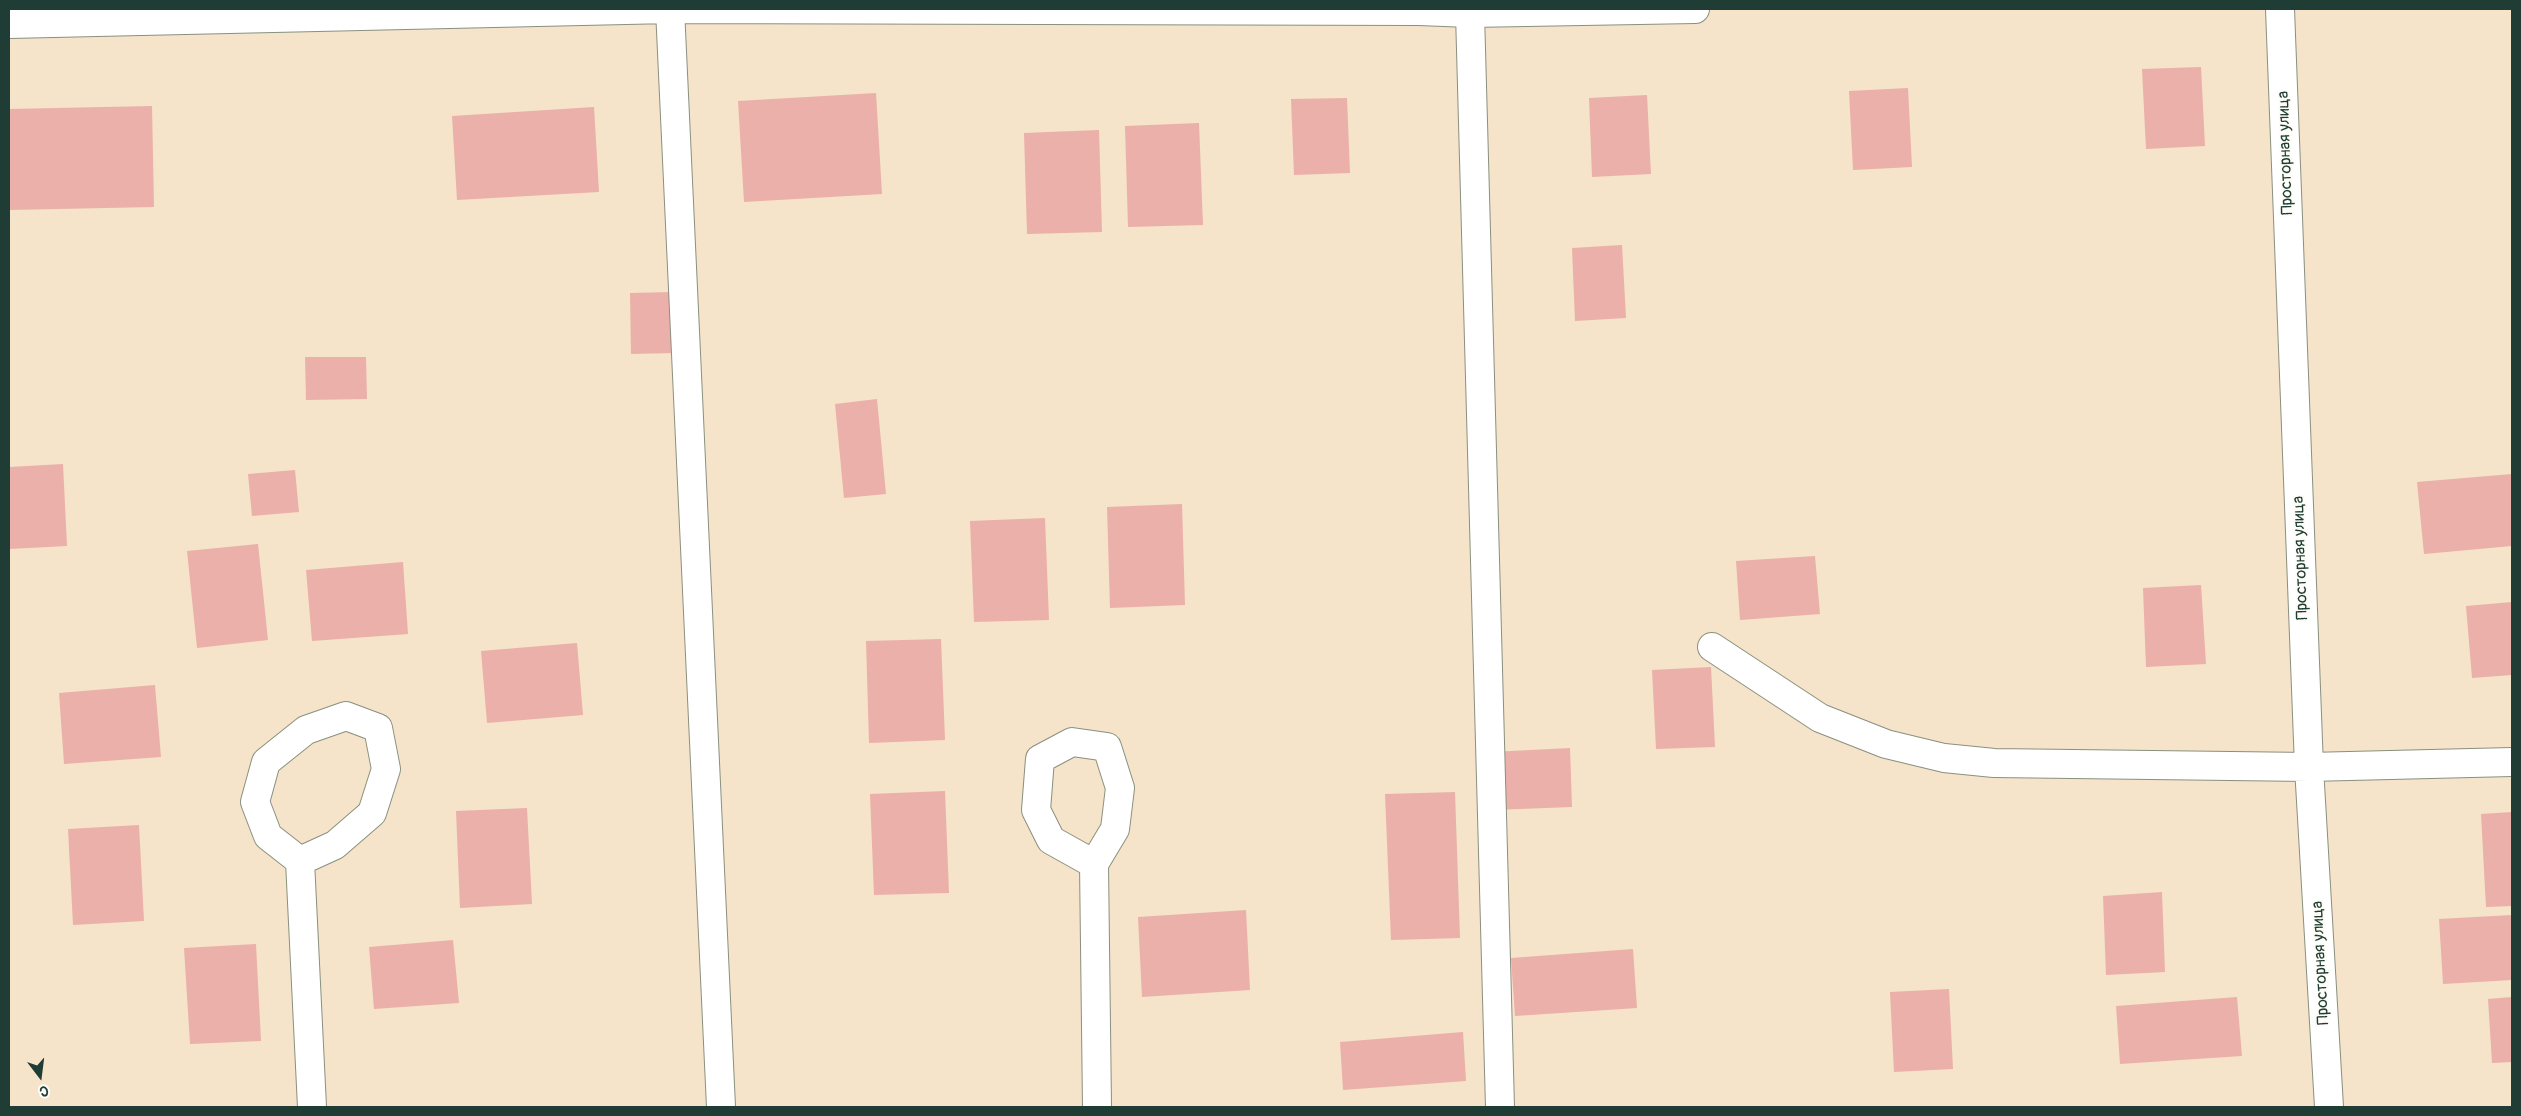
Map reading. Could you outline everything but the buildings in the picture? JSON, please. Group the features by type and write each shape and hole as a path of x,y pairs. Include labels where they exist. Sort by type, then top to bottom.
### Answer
{"street":[{"path":"9,24 670,9 1419,10 1470,13 1695,9"},
{"path":"670,9 721,1107"},
{"name":"Просторная улица","path":"2280,9 2309,767 2330,1107"},
{"path":"1470,13 1500,1107"},
{"path":"1712,647 1820,718 1886,744 1944,758 1994,763 2309,767 2512,762"},
{"path":"300,861 335,845 372,813 386,769 378,728 346,716 306,730 266,762 255,802 268,836 300,861 312,1107"},
{"path":"1094,864 1097,1107"}]}
